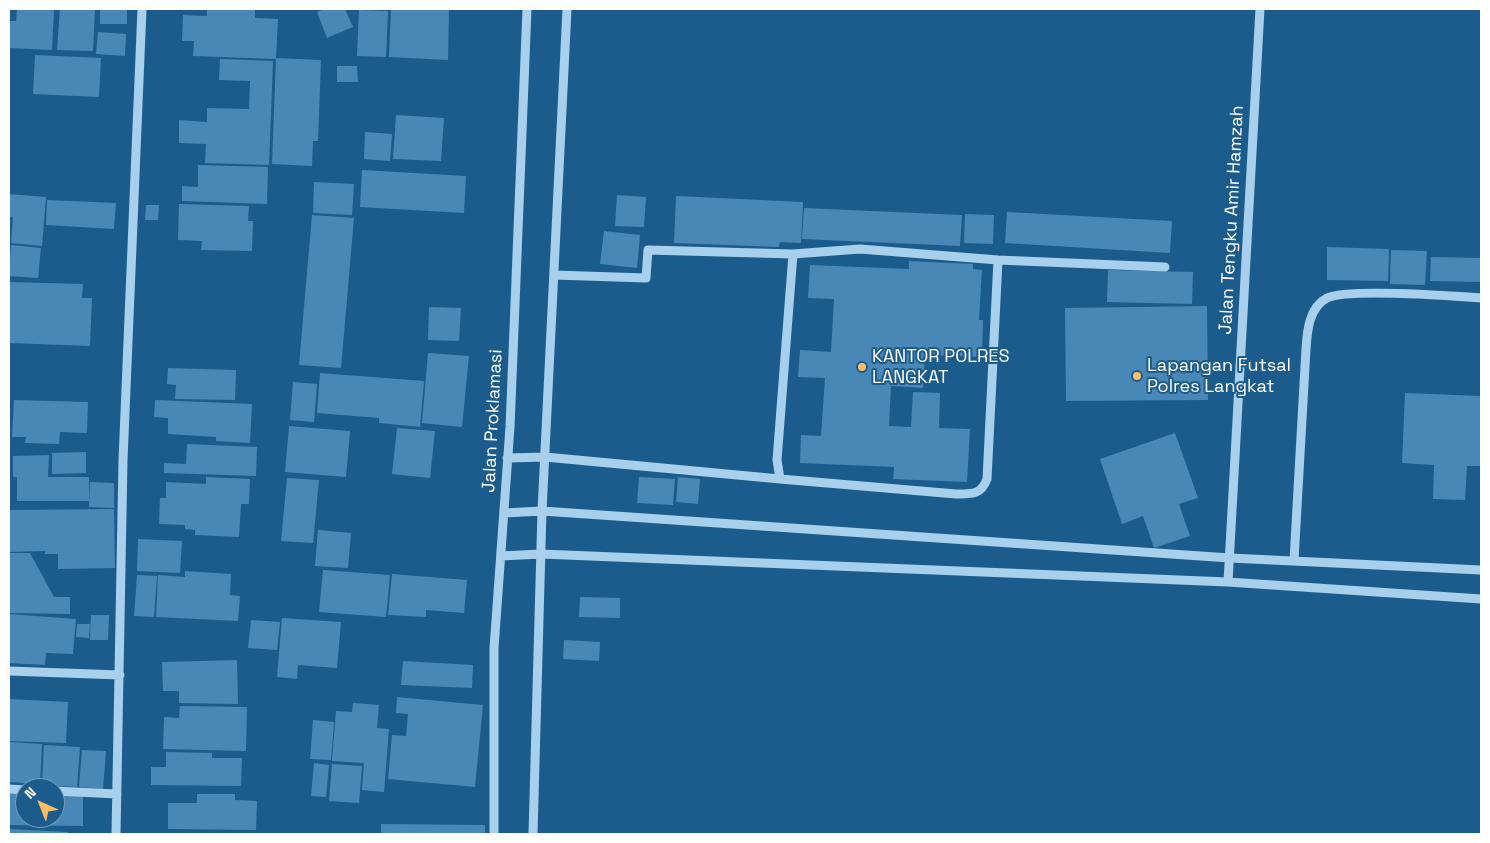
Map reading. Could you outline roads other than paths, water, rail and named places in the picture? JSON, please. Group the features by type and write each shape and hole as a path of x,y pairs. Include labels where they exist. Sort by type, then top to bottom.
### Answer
{"street":[{"path":"116,834 123,460 142,9"},
{"name":"Jalan Proklamasi","path":"494,834 494,648 507,458 527,9"},
{"path":"533,834 542,511 567,9"},
{"name":"Jalan Tengku Amir Hamzah","path":"1228,582 1260,9"},
{"path":"554,274 646,278 648,250 793,254 860,249 998,260 1164,267"},
{"path":"780,479 777,460 793,254"},
{"path":"507,458 545,457 780,479 975,494 983,489 987,479 998,260"},
{"path":"1294,560 1306,349 1308,331 1314,311 1327,298 1352,294 1481,298"},
{"path":"504,513 542,511 1230,558 1481,570"},
{"path":"501,556 541,554 1228,582 1481,599"},
{"path":"9,671 120,675"},
{"path":"65,791 116,794"}],"place":[{"name":"KANTOR POLRES LANGKAT","path":"862,367"},
{"name":"Lapangan Futsal Polres Langkat","path":"1137,376"}]}
